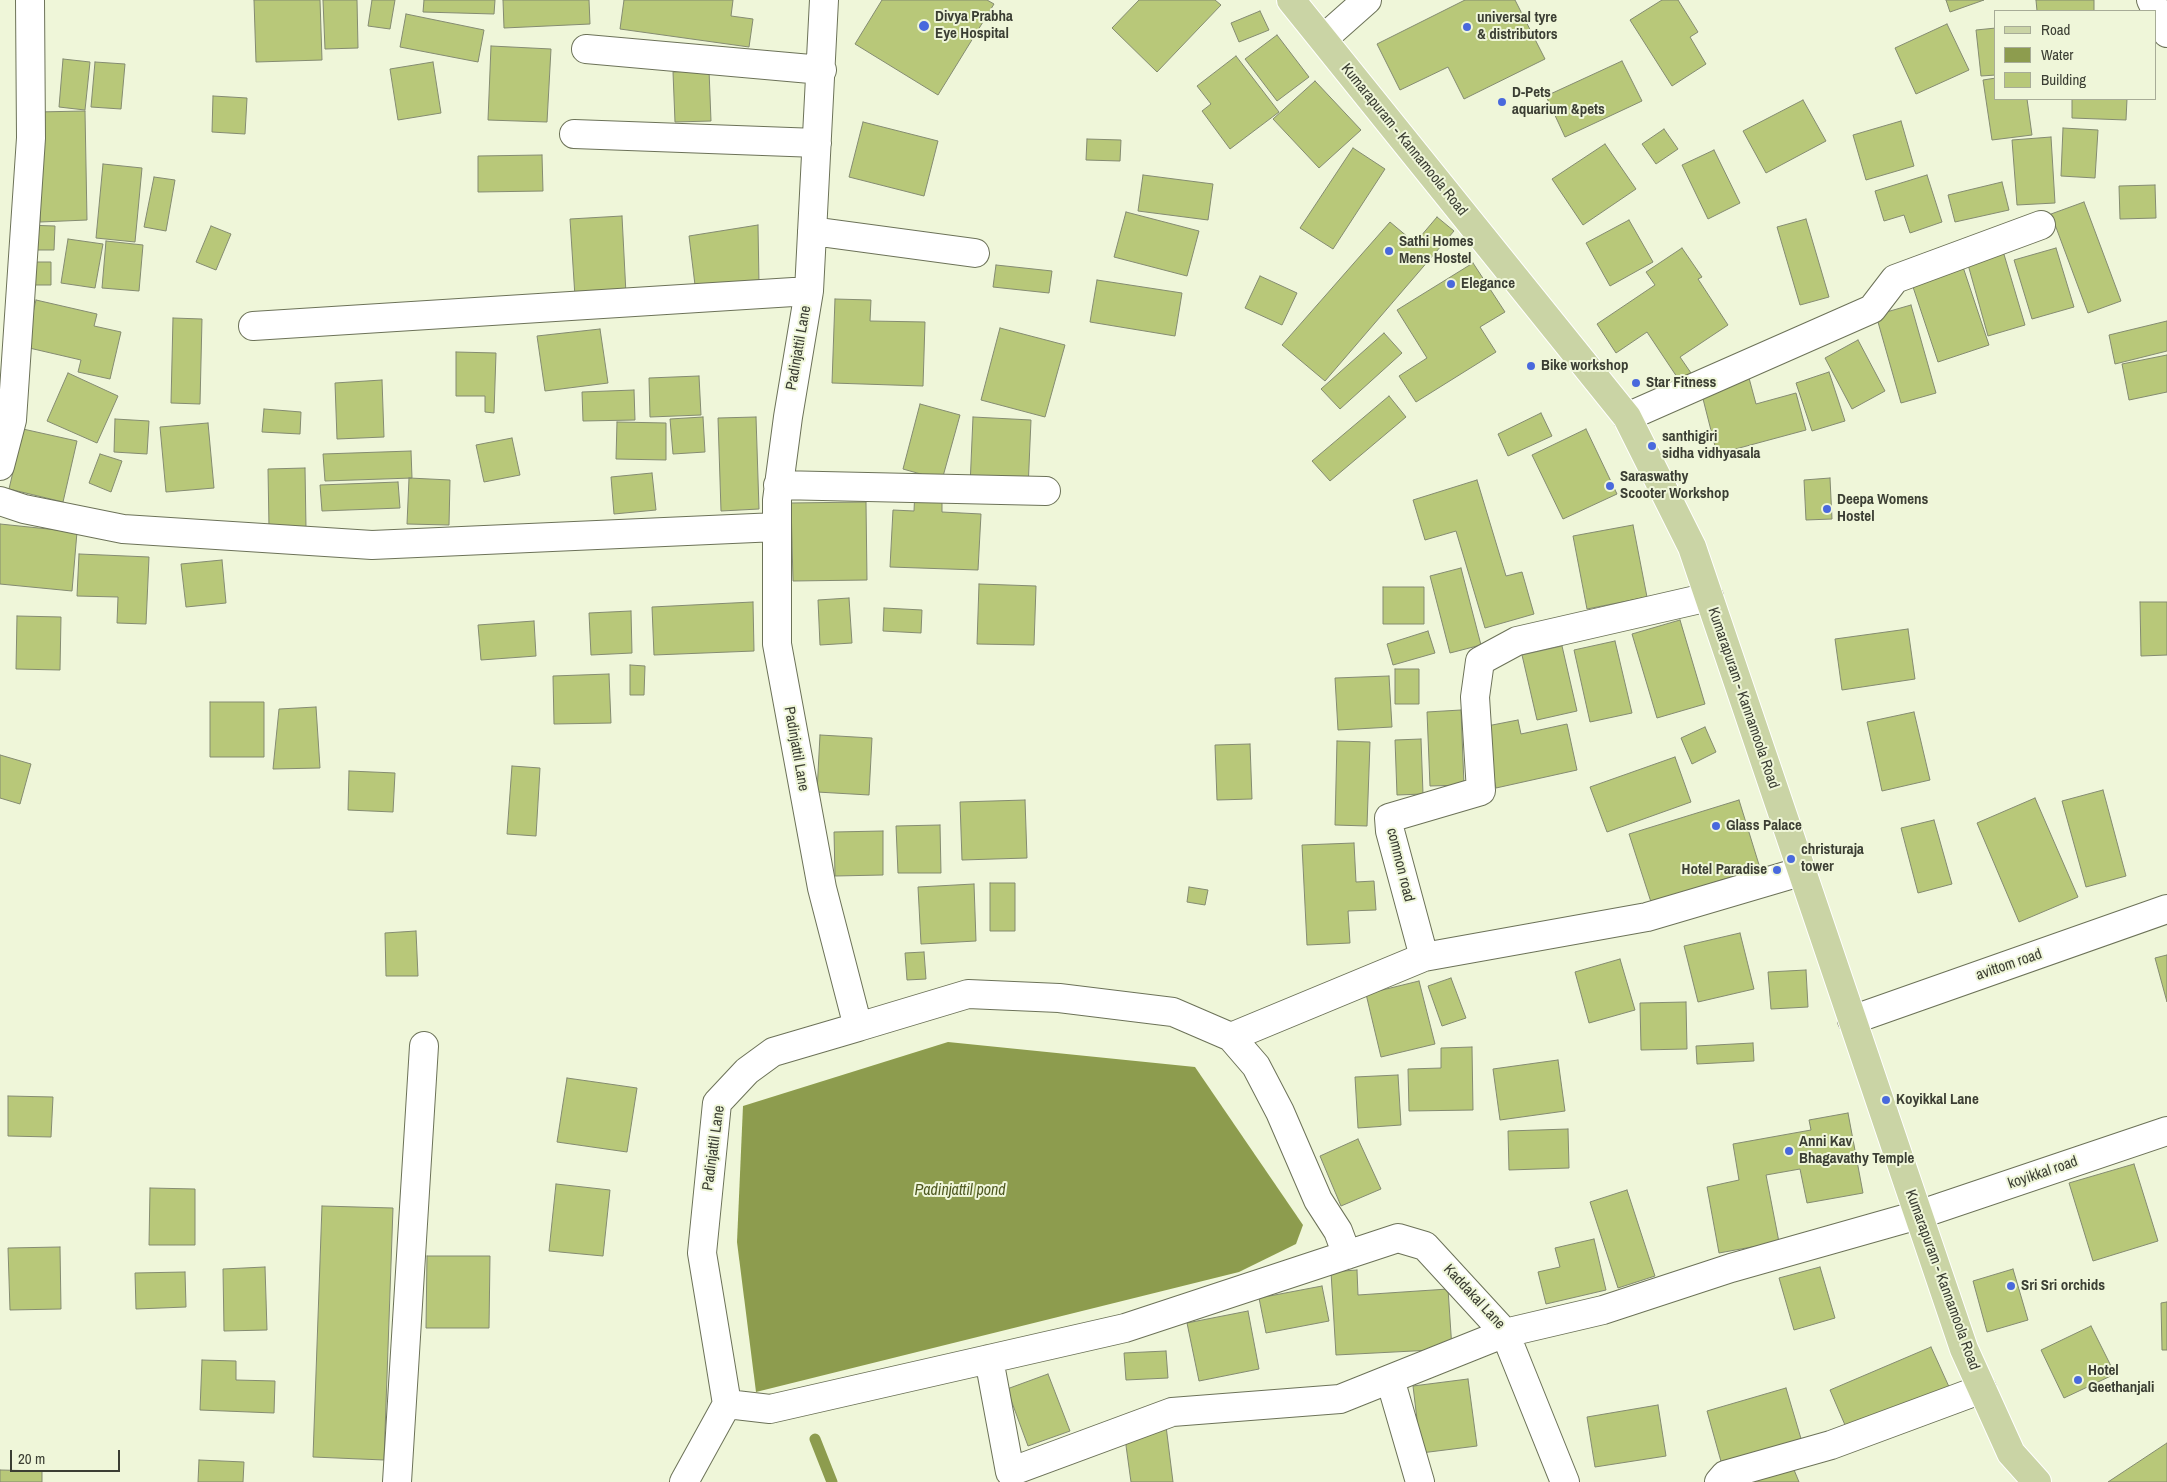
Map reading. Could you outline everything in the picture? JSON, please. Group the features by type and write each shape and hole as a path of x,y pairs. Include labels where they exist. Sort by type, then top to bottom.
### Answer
{"main road":[{"name":"Kumarapuram - Kannamoola Road","path":"1291,0 1627,416 1692,547 1964,1349 2011,1452 2038,1482"}],"street":[{"path":"0,466 12,420 31,138 30,0"},
{"name":"Padinjattil Lane","path":"727,1404 702,1253 717,1103 747,1070 773,1052 858,1027 822,888 777,644 778,484 809,291 822,70 824,0"},
{"path":"1323,39 1368,0"},
{"path":"2157,14 2167,33"},
{"path":"586,48 822,70"},
{"path":"574,134 817,143"},
{"path":"1627,416 1872,309 1895,279 2042,225"},
{"path":"812,231 975,253"},
{"path":"253,326 809,291"},
{"path":"778,484 1046,491"},
{"path":"0,501 24,509 123,529 372,545 777,527"},
{"name":"common road","path":"1424,957 1390,831 1389,818 1481,791 1475,697 1480,661 1517,641 1709,598"},
{"path":"1231,1036 1424,957 1647,917 1803,871"},
{"name":"avittom road","path":"1852,1020 2167,909"},
{"path":"858,1027 968,994 1058,998 1173,1012 1231,1036 1256,1066 1280,1112 1318,1200 1338,1232 1347,1255"},
{"path":"397,1482 424,1046"},
{"name":"koyikkal road","path":"1918,1215 2167,1132"},
{"name":"Kaddakal Lane","path":"727,1404 770,1409 1125,1328 1398,1238 1425,1246 1505,1333 1603,1310 1731,1268 1918,1215"},
{"path":"989,1359 1010,1472 1172,1412 1340,1399 1505,1333 1565,1482"},
{"path":"1390,1379 1420,1482"},
{"path":"1720,1482 1725,1475 1831,1445 1982,1389"},
{"path":"684,1482 727,1404"}],"water":[{"name":"Padinjattil pond","path":"948,1042 1195,1067 1303,1225 1296,1244 1239,1272 756,1392 737,1242 743,1106"}],"building":[{"path":"254,0 320,0 322,60 256,62"},
{"path":"323,0 357,0 358,48 325,49"},
{"path":"372,0 395,0 390,29 368,26"},
{"path":"424,0 495,0 494,14 423,12"},
{"path":"503,0 589,0 590,24 504,28"},
{"path":"624,0 733,0 731,16 753,19 749,47 620,29"},
{"path":"882,0 987,0 994,4 938,95 855,44"},
{"path":"1139,0 1215,0 1221,5 1157,72 1112,28"},
{"path":"1465,0 1515,0 1545,59 1464,99 1448,67 1400,90 1377,44"},
{"path":"1662,0 1678,0 1698,32 1690,37 1706,64 1672,86 1630,20"},
{"path":"1946,0 1984,0 1950,12"},
{"path":"2036,0 2094,0 2094,10 2037,10"},
{"path":"1260,11 1269,30 1239,42 1231,23"},
{"path":"406,14 484,30 478,62 400,47"},
{"path":"1947,24 1969,70 1916,94 1895,48"},
{"path":"1994,28 1994,75 1981,76 1976,30"},
{"path":"1277,35 1309,77 1277,101 1245,59"},
{"path":"491,46 551,49 547,122 488,120"},
{"path":"1236,56 1279,112 1230,149 1202,111 1211,104 1197,86"},
{"path":"63,59 90,62 85,110 59,107"},
{"path":"1622,61 1642,101 1565,137 1546,96"},
{"path":"95,62 125,64 121,109 91,107"},
{"path":"433,62 441,113 398,120 390,69"},
{"path":"709,70 711,121 675,122 673,72"},
{"path":"1994,78 1994,100 2027,100 2032,135 1992,140 1983,80"},
{"path":"1315,81 1361,130 1319,168 1273,119"},
{"path":"213,96 247,98 245,134 212,132"},
{"path":"1803,100 1826,141 1766,173 1743,131"},
{"path":"2072,100 2127,100 2126,120 2072,118"},
{"path":"85,111 87,220 40,222 37,112"},
{"path":"1901,121 1914,166 1866,180 1853,135"},
{"path":"863,122 938,141 924,196 849,177"},
{"path":"2063,128 2098,130 2095,178 2061,176"},
{"path":"1664,129 1678,149 1656,164 1642,144"},
{"path":"2051,137 2055,203 2017,205 2012,140"},
{"path":"1087,139 1121,140 1120,161 1086,160"},
{"path":"1605,144 1636,189 1583,225 1552,179"},
{"path":"1353,148 1385,169 1333,249 1300,228"},
{"path":"1714,150 1740,203 1708,219 1682,165"},
{"path":"542,155 543,191 478,192 478,156"},
{"path":"103,164 142,168 135,242 96,238"},
{"path":"1143,175 1213,184 1208,220 1138,211"},
{"path":"1927,175 1942,222 1910,233 1904,215 1884,221 1875,191"},
{"path":"154,177 175,180 166,231 144,227"},
{"path":"2002,182 2009,210 1955,222 1948,195"},
{"path":"2155,185 2156,218 2120,219 2119,186"},
{"path":"2084,202 2121,301 2088,313 2051,214"},
{"path":"1126,212 1199,231 1187,276 1114,257"},
{"path":"622,216 626,294 575,297 570,219"},
{"path":"1437,217 1454,231 1325,381 1282,345 1390,222 1415,243"},
{"path":"1806,219 1829,297 1800,305 1777,227"},
{"path":"1629,220 1653,262 1610,286 1586,243"},
{"path":"25,225 55,226 54,250 24,250"},
{"path":"758,225 759,284 695,285 689,236"},
{"path":"211,226 231,234 216,270 196,262"},
{"path":"68,239 103,244 95,288 61,283"},
{"path":"106,241 143,245 139,291 102,288"},
{"path":"1682,248 1702,277 1698,279 1728,325 1680,357 1691,373 1679,380 1647,332 1616,353 1597,324 1655,285 1646,272"},
{"path":"2056,248 2074,307 2032,319 2014,260"},
{"path":"2003,251 2025,325 1988,336 1967,261"},
{"path":"21,262 51,262 51,285 21,285"},
{"path":"1473,263 1505,312 1480,327 1496,352 1416,402 1399,376 1427,358 1397,310"},
{"path":"996,265 1052,271 1049,293 993,287"},
{"path":"1963,267 1989,345 1938,362 1912,284"},
{"path":"1260,276 1297,293 1282,325 1245,308"},
{"path":"1097,280 1182,293 1175,336 1090,322"},
{"path":"835,299 871,300 870,321 925,322 923,386 832,383"},
{"path":"36,300 97,314 94,326 121,332 110,379 78,372 81,360 25,347"},
{"path":"1911,305 1936,393 1901,403 1876,315"},
{"path":"173,318 202,319 200,404 171,403"},
{"path":"2167,321 2167,351 2115,364 2109,335"},
{"path":"1000,328 1065,345 1045,417 981,400"},
{"path":"600,329 608,383 545,391 537,336"},
{"path":"1384,333 1402,353 1340,409 1321,389"},
{"path":"1858,340 1885,391 1852,409 1825,358"},
{"path":"456,352 496,353 494,413 485,412 485,396 456,396"},
{"path":"2167,355 2167,392 2129,400 2122,364"},
{"path":"1829,372 1845,421 1812,431 1796,383"},
{"path":"68,373 118,396 97,443 47,421"},
{"path":"699,376 701,415 650,417 649,378"},
{"path":"1749,378 1756,404 1796,393 1806,430 1717,454 1701,391"},
{"path":"382,380 384,437 337,439 335,383"},
{"path":"634,390 635,420 583,421 582,392"},
{"path":"1389,396 1406,417 1330,481 1312,461"},
{"path":"920,404 960,415 942,480 903,469"},
{"path":"264,409 301,412 300,434 262,432"},
{"path":"1541,413 1552,436 1508,456 1498,434"},
{"path":"703,417 705,452 673,454 670,419"},
{"path":"756,417 759,509 721,511 718,418"},
{"path":"973,417 1031,420 1028,489 970,486"},
{"path":"115,419 149,421 147,454 114,452"},
{"path":"617,422 666,423 666,460 616,459"},
{"path":"208,423 214,488 166,492 160,427"},
{"path":"23,429 77,441 63,502 9,489"},
{"path":"1586,429 1617,494 1563,519 1532,455"},
{"path":"512,438 520,475 484,482 476,445"},
{"path":"411,451 412,478 325,481 323,454"},
{"path":"100,454 122,461 111,492 89,483"},
{"path":"305,468 306,528 269,528 268,469"},
{"path":"652,473 656,510 614,514 611,477"},
{"path":"409,478 450,480 449,525 407,524"},
{"path":"1830,478 1832,519 1806,520 1804,480"},
{"path":"1477,480 1506,576 1522,572 1534,614 1485,628 1456,531 1425,540 1413,500"},
{"path":"398,482 400,508 322,511 320,485"},
{"path":"915,489 942,490 942,512 981,514 978,570 890,567 893,510 914,511"},
{"path":"866,502 867,580 793,581 791,503"},
{"path":"0,524 77,532 72,591 0,584"},
{"path":"1633,525 1647,597 1587,609 1573,536"},
{"path":"79,554 149,557 146,624 117,623 118,597 77,596"},
{"path":"222,560 226,603 186,607 181,564"},
{"path":"1461,568 1481,645 1450,653 1430,576"},
{"path":"979,584 1036,586 1034,645 977,644"},
{"path":"1383,587 1424,587 1424,624 1383,624"},
{"path":"849,598 852,643 820,645 818,600"},
{"path":"753,602 754,651 654,655 652,607"},
{"path":"2140,602 2167,602 2167,655 2141,656"},
{"path":"884,608 922,610 921,633 883,631"},
{"path":"631,611 632,653 591,655 589,613"},
{"path":"17,616 61,617 60,670 16,669"},
{"path":"1680,620 1705,704 1657,718 1632,634"},
{"path":"534,621 536,656 481,660 478,625"},
{"path":"1908,629 1915,679 1842,690 1835,639"},
{"path":"1428,631 1435,653 1393,665 1387,644"},
{"path":"1615,641 1632,713 1590,722 1574,650"},
{"path":"1562,646 1577,711 1537,720 1522,655"},
{"path":"630,665 645,666 644,695 630,695"},
{"path":"1395,669 1419,669 1419,704 1395,704"},
{"path":"609,674 611,723 554,724 553,676"},
{"path":"1389,676 1392,727 1338,730 1335,678"},
{"path":"210,702 264,702 264,757 210,757"},
{"path":"316,707 320,768 273,769 279,709"},
{"path":"1461,710 1464,785 1430,786 1427,712"},
{"path":"1914,712 1930,780 1882,791 1867,722"},
{"path":"1518,720 1521,734 1567,724 1577,770 1496,788 1482,727"},
{"path":"1705,727 1716,752 1692,764 1681,738"},
{"path":"820,735 872,738 869,795 817,792"},
{"path":"1421,739 1423,794 1397,795 1395,740"},
{"path":"1337,741 1370,742 1367,826 1335,825"},
{"path":"1250,744 1252,799 1217,800 1215,745"},
{"path":"0,755 31,764 20,804 0,798"},
{"path":"1675,757 1691,802 1607,832 1590,787"},
{"path":"512,766 540,768 536,836 507,834"},
{"path":"349,771 395,773 393,812 348,810"},
{"path":"2103,790 2126,876 2086,887 2062,801"},
{"path":"2035,798 2078,897 2019,922 1977,823"},
{"path":"1025,800 1027,858 962,860 960,802"},
{"path":"1739,800 1760,868 1651,902 1629,834"},
{"path":"1934,820 1952,884 1918,893 1901,828"},
{"path":"940,825 941,873 898,873 896,826"},
{"path":"883,831 883,875 835,876 834,832"},
{"path":"1354,843 1356,882 1374,881 1376,910 1348,911 1350,943 1307,945 1302,845"},
{"path":"990,883 1015,883 1015,931 990,931"},
{"path":"974,884 976,941 921,944 918,887"},
{"path":"1189,887 1208,890 1205,905 1187,902"},
{"path":"416,931 418,976 386,976 385,933"},
{"path":"1740,933 1754,989 1698,1002 1684,946"},
{"path":"924,952 926,979 907,980 905,953"},
{"path":"2167,955 2167,1002 2155,958"},
{"path":"1620,959 1635,1010 1589,1023 1575,972"},
{"path":"1806,970 1808,1007 1771,1009 1768,972"},
{"path":"1451,978 1466,1018 1442,1026 1428,986"},
{"path":"1419,981 1435,1044 1381,1057 1366,994"},
{"path":"1686,1002 1687,1049 1641,1050 1640,1003"},
{"path":"1753,1043 1754,1061 1697,1064 1696,1046"},
{"path":"1472,1047 1473,1110 1409,1111 1408,1069 1441,1068 1441,1048"},
{"path":"1558,1060 1565,1111 1500,1120 1493,1069"},
{"path":"1398,1075 1401,1125 1358,1128 1355,1077"},
{"path":"567,1078 637,1088 627,1152 557,1142"},
{"path":"8,1096 53,1097 51,1137 8,1136"},
{"path":"1848,1113 1863,1193 1807,1203 1800,1169 1766,1175 1779,1242 1719,1253 1707,1187 1739,1180 1733,1144 1811,1130 1809,1120"},
{"path":"1568,1129 1569,1168 1509,1170 1508,1131"},
{"path":"1358,1139 1381,1189 1341,1206 1320,1156"},
{"path":"2134,1164 2158,1241 2093,1261 2069,1183"},
{"path":"556,1184 610,1190 603,1256 549,1251"},
{"path":"150,1188 195,1189 195,1245 149,1245"},
{"path":"1627,1190 1655,1276 1618,1288 1590,1202"},
{"path":"322,1206 393,1208 384,1460 313,1457"},
{"path":"1594,1239 1606,1290 1546,1304 1538,1272 1560,1267 1555,1248"},
{"path":"60,1247 61,1309 10,1310 8,1248"},
{"path":"427,1256 490,1256 489,1328 426,1328"},
{"path":"265,1267 267,1330 224,1331 223,1269"},
{"path":"1820,1267 1835,1318 1794,1330 1779,1278"},
{"path":"2013,1269 2028,1320 1987,1332 1973,1281"},
{"path":"1357,1270 1358,1295 1448,1289 1452,1349 1336,1355 1331,1272"},
{"path":"185,1272 186,1307 136,1309 135,1273"},
{"path":"1322,1286 1329,1321 1266,1333 1259,1298"},
{"path":"2167,1302 2167,1350 2162,1350 2161,1303"},
{"path":"1248,1311 1259,1369 1199,1381 1187,1323"},
{"path":"2091,1326 2115,1374 2064,1398 2041,1350"},
{"path":"1931,1347 1950,1389 1848,1432 1830,1390"},
{"path":"1166,1351 1168,1378 1126,1380 1124,1353"},
{"path":"202,1360 236,1361 236,1380 275,1381 274,1413 200,1410"},
{"path":"1048,1374 1070,1431 1028,1446 1007,1389"},
{"path":"1468,1379 1477,1446 1421,1453 1413,1386"},
{"path":"1786,1388 1802,1442 1722,1465 1707,1411"},
{"path":"1658,1405 1666,1456 1595,1467 1587,1417"},
{"path":"1166,1426 1173,1482 1131,1482 1124,1431"},
{"path":"2167,1443 2167,1482 2108,1482"},
{"path":"199,1460 244,1462 243,1482 198,1482"},
{"path":"1790,1460 1799,1482 1749,1482"},
{"path":"0,1470 42,1471 42,1482 0,1482"}],"waterway":[{"path":"815,1439 832,1482"}],"place":[{"name":"Divya Prabha Eye Hospital","path":"924,26"},
{"name":"universal tyre & distributors","path":"1467,27"},
{"name":"D-Pets aquarium &pets","path":"1502,102"},
{"name":"Sathi Homes Mens Hostel","path":"1389,251"},
{"name":"Elegance","path":"1451,284"},
{"name":"Bike workshop","path":"1531,366"},
{"name":"Star Fitness","path":"1636,383"},
{"name":"santhigiri sidha vidhyasala","path":"1652,446"},
{"name":"Saraswathy Scooter Workshop","path":"1610,486"},
{"name":"Deepa Womens Hostel","path":"1827,509"},
{"name":"Glass Palace","path":"1716,826"},
{"name":"christuraja tower","path":"1791,859"},
{"name":"Hotel Paradise","path":"1777,870"},
{"name":"Koyikkal Lane","path":"1886,1100"},
{"name":"Anni Kav Bhagavathy Temple","path":"1789,1151"},
{"name":"Sri Sri orchids","path":"2011,1286"},
{"name":"Hotel Geethanjali","path":"2078,1380"}]}
